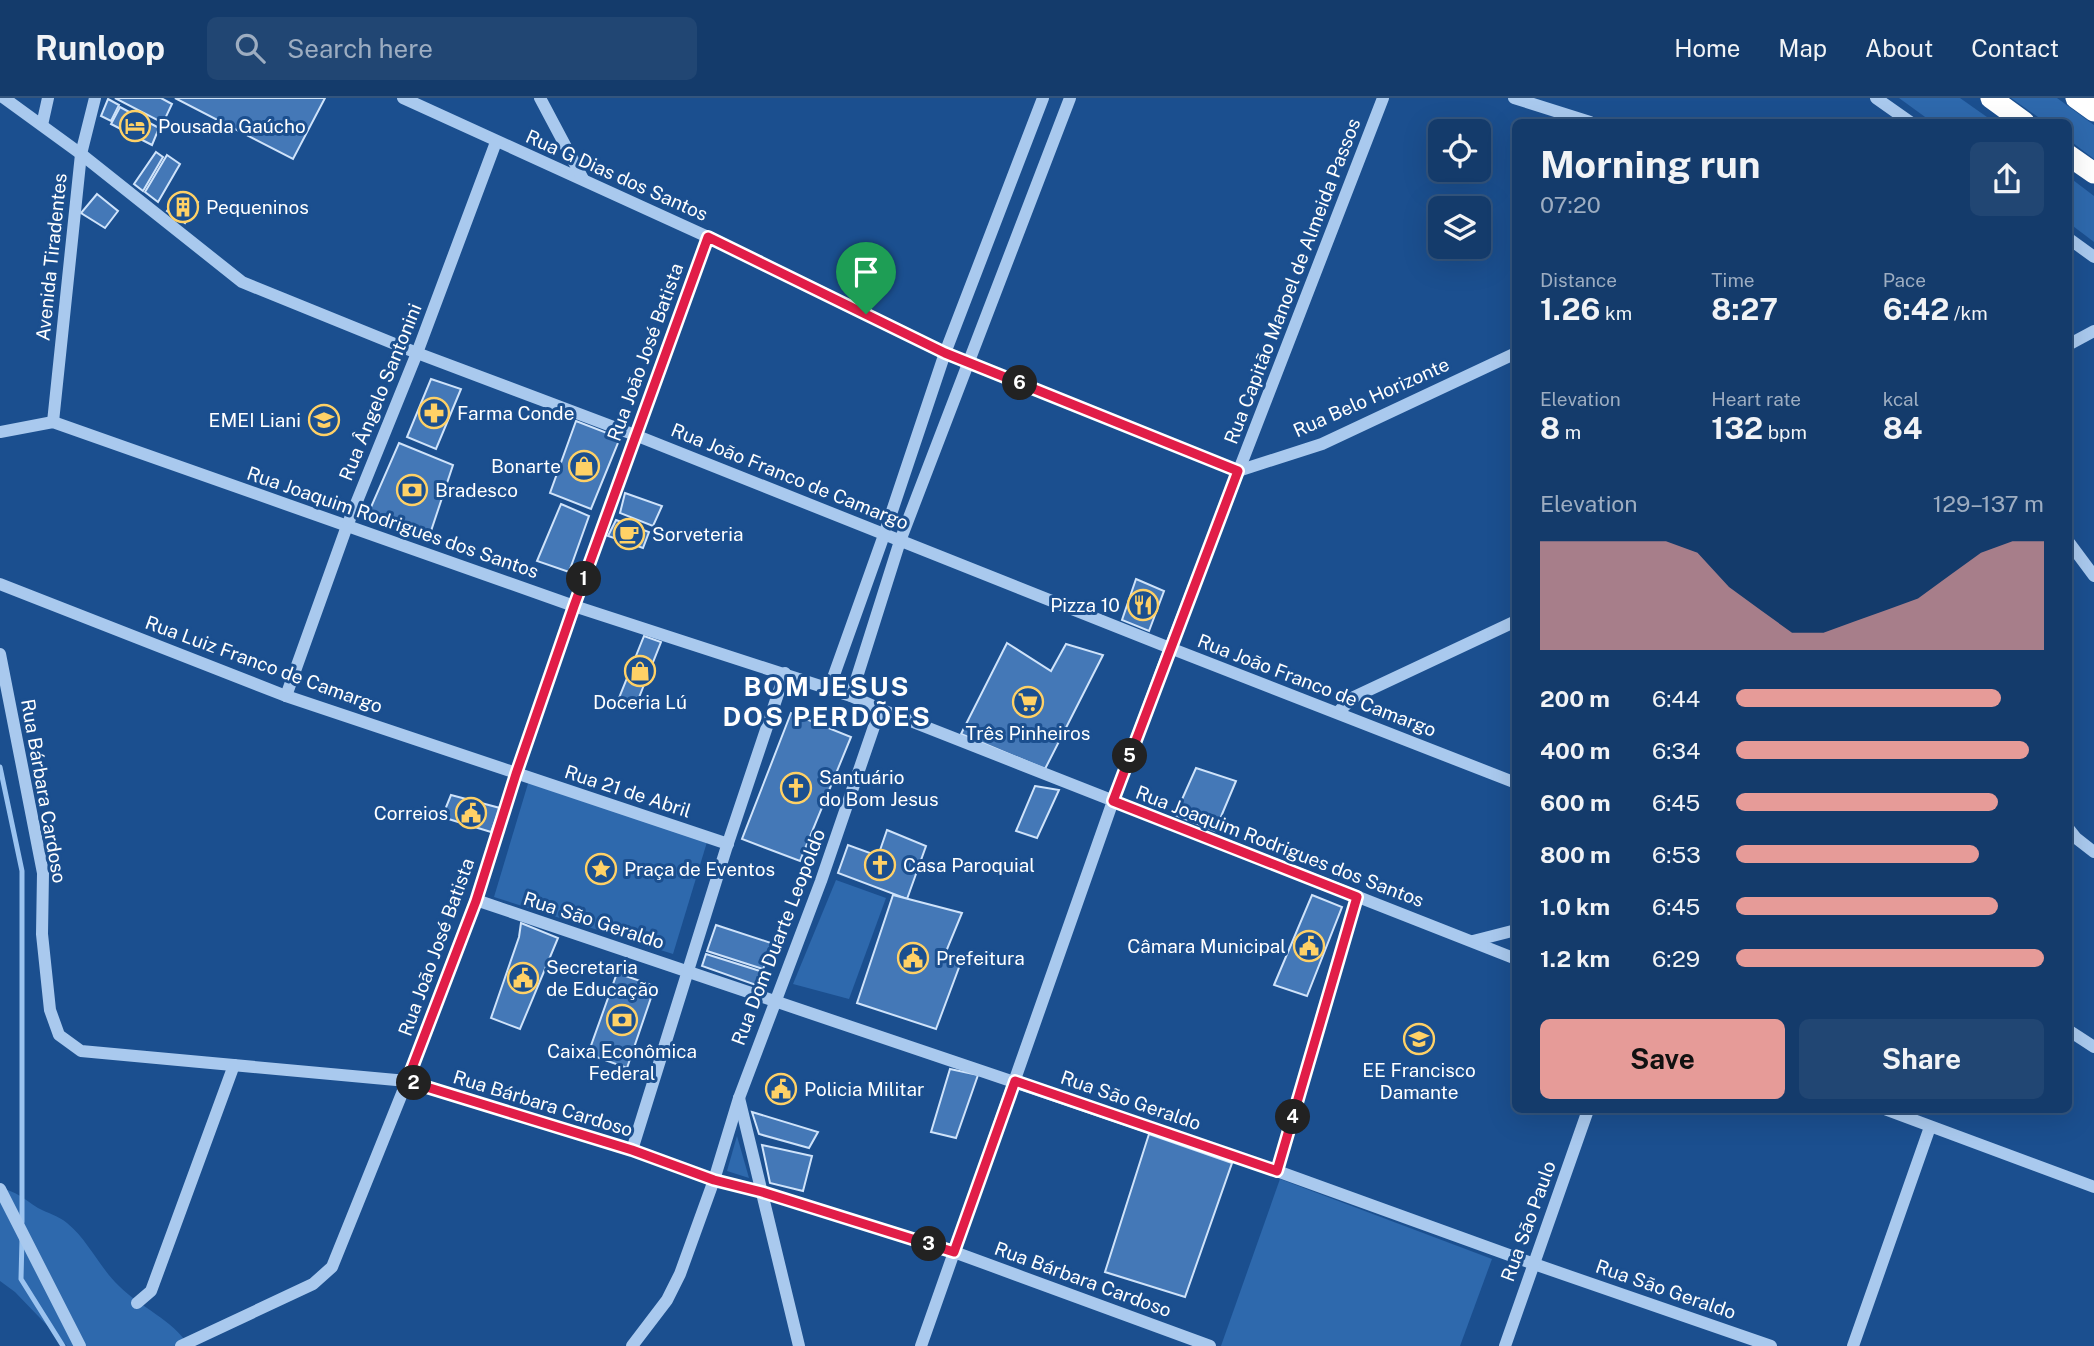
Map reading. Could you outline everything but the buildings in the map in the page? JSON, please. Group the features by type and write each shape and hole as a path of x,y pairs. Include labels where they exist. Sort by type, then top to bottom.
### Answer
{"highway":[{"path":"1991,98 2020,119"},
{"path":"2076,98 2094,111"},
{"path":"2072,158 2094,173"}],"street":[{"name":"Rua João Franco de Camargo","path":"4,98 81,154 242,282 1512,781"},
{"path":"42,125 48,98"},
{"name":"Rua G Dias dos Santos","path":"403,98 708,237 945,353 1238,471"},
{"path":"540,98 583,179"},
{"path":"829,688 945,353 1044,98"},
{"path":"851,696 900,541 1070,98"},
{"name":"Rua Capitão Manoel de Almeida Passos","path":"921,1346 1113,801 1383,98"},
{"path":"1514,98 1580,119"},
{"path":"1876,98 1906,119"},
{"name":"Avenida Tiradentes","path":"53,422 81,154 93,100"},
{"name":"Rua Ângelo Santonini","path":"286,696 347,526 417,353 496,142"},
{"name":"Rua João José Batista","path":"181,1346 313,1284 332,1267 476,901 574,606 708,237"},
{"path":"2072,241 2094,257"},
{"path":"2072,343 2094,331"},
{"name":"Rua Belo Horizonte","path":"1238,471 1322,444 1512,355"},
{"path":"0,432 53,422"},
{"name":"Rua Joaquim Rodrigues dos Santos","path":"53,422 574,606 851,696 1512,957"},
{"path":"2072,546 2094,576"},
{"name":"Rua Luiz Franco de Camargo","path":"0,584 286,696 516,774"},
{"path":"1338,712 1354,697 1512,623"},
{"name":"Rua Bárbara Cardoso","path":"0,654 43,873 42,934 50,1010 59,1035 81,1051 407,1081 632,1150 714,1180 762,1192 954,1252 1210,1346"},
{"path":"632,1150 727,844 785,673"},
{"name":"Rua Dom Duarte Leopoldo","path":"632,1346 667,1300 680,1274 714,1180 739,1098 821,881 880,709"},
{"name":"Rua 21 de Abril","path":"516,774 727,844"},
{"path":"2072,833 2094,852"},
{"path":"1277,1171 1357,897"},
{"name":"Rua São Geraldo","path":"476,901 1277,1171 1771,1346"},
{"path":"1473,942 1512,931"},
{"path":"2072,1033 2094,1047"},
{"path":"137,1303 151,1291 234,1065"},
{"path":"739,1098 799,1346"},
{"name":"Rua São Paulo","path":"1504,1346 1587,1113"},
{"path":"1895,1113 2094,1187"},
{"path":"1853,1346 1930,1127"},
{"path":"0,1189 80,1346"}],"shaded area":[{"path":"1899,98 1960,98 1990,119 1928,119"},
{"path":"2011,98 2057,98 2094,125 2094,159 2072,142 2072,119 2041,119"},
{"path":"2072,179 2094,196 2094,242 2072,225"},
{"name":"Praça de Eventos","path":"530,777 707,842 673,954 494,897"},
{"path":"836,880 886,898 849,999 793,984"},
{"path":"737,1136 749,1178 727,1171"},
{"path":"1280,1179 1492,1259 1460,1346 1221,1346"},
{"path":"0,1188 15,1193 67,1223 119,1286 174,1328 189,1346 67,1346 15,1292 0,1281"}],"waterway":[{"path":"0,767 22,871 22,1222"},
{"path":"22,1239 21,1279 63,1346"}],"place":[{"name":"Pousada Gaúcho","path":"135,126"},
{"name":"Pequeninos","path":"183,207"},
{"name":"Farma Conde","path":"434,413"},
{"name":"EMEI Liani","path":"324,420"},
{"name":"Bonarte","path":"584,466"},
{"name":"Bradesco","path":"412,490"},
{"name":"Sorveteria","path":"629,534"},
{"name":"Pizza 10","path":"1143,605"},
{"name":"Doceria Lú","path":"640,671"},
{"name":"Três Pinheiros","path":"1028,702"},
{"name":"Santuário do Bom Jesus","path":"796,788"},
{"name":"Correios","path":"471,813"},
{"name":"Casa Paroquial","path":"880,865"},
{"name":"Praça de Eventos","path":"601,869"},
{"name":"Câmara Municipal","path":"1309,946"},
{"name":"Prefeitura","path":"913,958"},
{"name":"Secretaria de Educação","path":"523,978"},
{"name":"Caixa Econômica Federal","path":"622,1020"},
{"name":"EE Francisco Damante","path":"1419,1039"},
{"name":"Policia Militar","path":"781,1089"}],"district":[{"name":"BOM JESUS DOS PERDÕES","path":"827,702"}],"route":[{"path":"708,237 866,314 945,353 1238,471 1113,801 1357,897 1277,1171 1015,1081 954,1252 762,1192 714,1180 632,1150 407,1081 476,901 574,606 708,237"}]}
